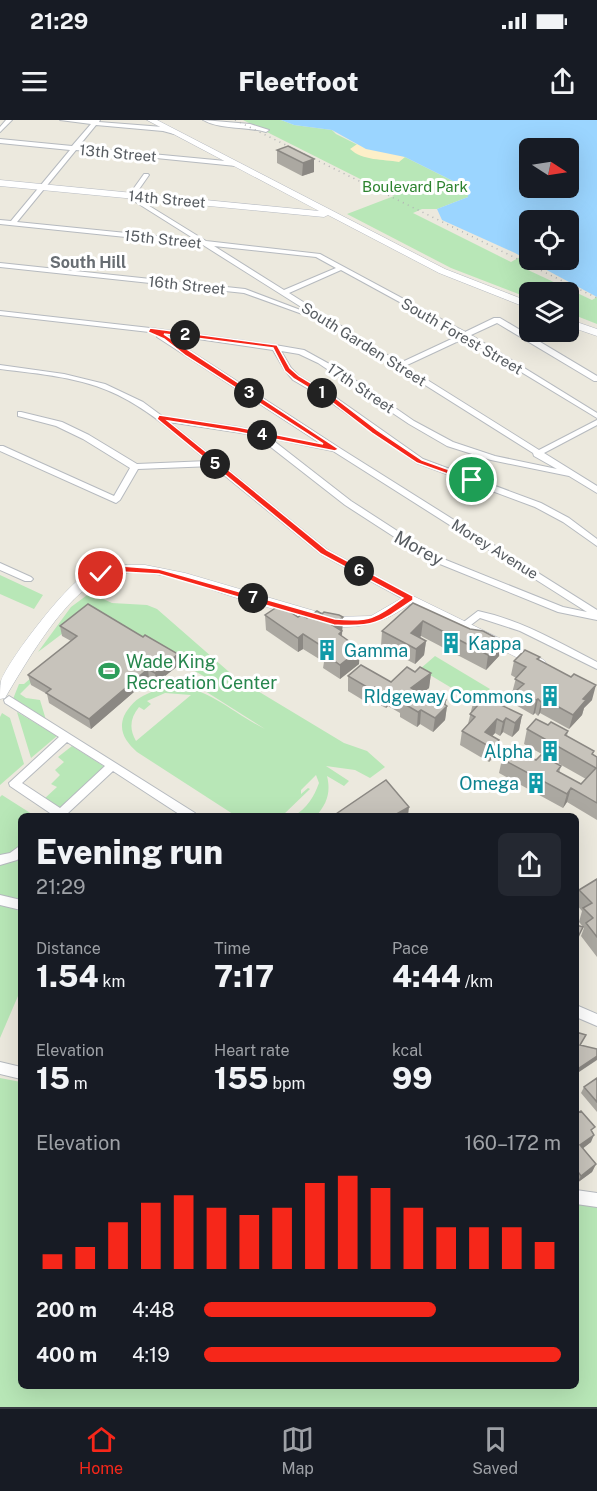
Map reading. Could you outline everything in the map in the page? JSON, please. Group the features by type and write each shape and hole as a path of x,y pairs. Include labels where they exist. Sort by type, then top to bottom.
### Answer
{"street":[{"path":"0,130 9,120"},
{"path":"63,120 95,121 174,132"},
{"path":"151,120 442,271 519,302"},
{"path":"206,120 222,123 250,121 266,130"},
{"path":"13,223 95,121"},
{"name":"13th Street","path":"0,141 236,164"},
{"path":"132,195 146,175"},
{"name":"14th Street","path":"0,183 333,214"},
{"name":"South Garden Street","path":"132,195 136,200 597,490"},
{"name":"15th Street","path":"0,222 301,252 325,259"},
{"name":"South Forest Street","path":"325,259 465,335 597,416"},
{"name":"16th Street","path":"0,265 245,291 333,324"},
{"path":"284,293 341,268"},
{"name":"17th Street","path":"0,313 150,330 300,352 323,362 417,425 450,444 486,456 571,474"},
{"path":"400,366 497,320 597,379"},
{"path":"579,326 597,333"},
{"name":"Morey Avenue","path":"150,330 167,338 188,355 597,615"},
{"path":"275,347 296,378 332,399 420,461 538,505 566,520 597,543"},
{"path":"0,367 93,381 131,398 159,417 324,552 554,671"},
{"path":"21,414 59,424 86,437 135,467 214,463"},
{"path":"159,417 335,449"},
{"path":"537,453 597,422"},
{"name":"Morey","path":"265,436 299,466 340,497 433,558 561,610 597,615"},
{"path":"0,448 116,500 135,467"},
{"path":"0,566 28,579"},
{"path":"186,813 66,737 3,691 74,591 87,580 113,571 132,569 159,571 334,622 361,624 380,619 410,598"},
{"path":"464,626 478,614 490,616 550,642 597,666"},
{"path":"58,813 14,783 66,737"},
{"path":"63,813 112,766"},
{"path":"0,860 13,857 18,853"},
{"path":"0,900 18,904"},
{"path":"579,1012 597,1020"},
{"path":"0,1068 18,1072"},
{"path":"579,1197 597,1200"}],"green space":[{"name":"Boulevard Park","path":"243,120 281,120 294,125 332,130 366,149 405,157 467,188 468,197 437,209 422,209 413,213 511,262 519,258 519,270 528,270 554,282 519,282 519,294 451,268 347,214 394,196"},
{"name":"Boulevard Park","path":"579,294 592,300 597,297 597,324 579,317"},
{"path":"0,575 43,595 34,609 0,594"},
{"path":"90,593 112,603 147,605 157,609 236,678 344,743 367,751 385,767 370,778 355,770 326,766 349,781 344,786 327,776 329,787 327,798 318,813 299,813 315,793 319,783 316,775 301,790 301,794 308,788 310,789 285,813 231,813 137,752 124,736 122,727 122,721 128,709 143,696 164,688 180,687 209,696 265,729 205,691 214,682 91,612 38,652 71,607","holes":["165,693 191,695 136,741 132,732 132,724 139,707 144,710 151,704 147,701"]},
{"path":"435,656 490,689 475,702 420,669"},
{"path":"32,677 35,679 20,694 26,698 40,700 46,720 13,699 19,684 24,684"},
{"path":"17,712 57,736 31,758"},
{"path":"2,713 10,718 24,764 0,785 0,717"},
{"path":"72,746 105,767 62,810 44,799 57,787 51,784 60,775 55,770 64,762 58,757"},
{"path":"2,795 30,813 18,813 18,849 0,858 0,797"},
{"path":"18,854 18,899 0,897 0,861"},
{"path":"0,902 18,911 18,996 0,1038"},
{"path":"0,1078 18,1081 18,1389 579,1389 579,1204 597,1206 597,1407 0,1407"}],"sand":[{"path":"363,140 405,157 399,162 373,159 361,156 350,149"}],"water":[{"path":"281,120 597,120 597,297 579,287 579,282 569,282 547,270 579,270 579,210 519,210 519,255 442,220 437,209 468,197 467,188 405,157 366,149 332,130 294,125"}],"building":[{"path":"288,146 314,159 303,163 277,150"},
{"path":"413,603 502,641 488,655 423,621 411,633 426,641 416,649 382,631"},
{"name":"Wade King Recreation Center","path":"88,604 143,637 145,635 178,654 155,673 148,669 89,719 46,693 51,689 28,675 77,636 60,626"},
{"path":"280,605 298,617 301,615 307,618 317,611 343,617 332,625 342,631 339,634 360,649 340,665 324,653 328,650 303,634 298,638 265,615"},
{"path":"525,650 571,677 574,674 596,685 573,715 544,699 541,702 517,690 524,684 515,679 526,667 514,661"},
{"path":"361,665 391,682 407,667 415,672 420,667 431,673 411,688 425,696 430,691 446,700 443,703 447,706 435,718 421,710 418,712 390,692 387,694 375,687 372,690 348,676"},
{"path":"480,695 522,715 515,723 506,718 503,722 497,719 485,732 499,740 492,748 462,731 475,717 470,714 478,705 473,703"},
{"path":"536,719 548,725 551,722 568,731 565,735 594,751 592,754 597,757 597,803 571,788 567,794 502,759 512,747 536,760 541,755 561,766 557,771 581,784 596,768 527,729"},
{"path":"386,780 409,807 398,813 337,813"},
{"path":"597,879 597,937 586,923 593,918 583,908 592,903 579,890"},
{"path":"579,1033 586,1035 580,1045 597,1049 597,1056 579,1068"},
{"path":"597,1078 597,1102 584,1087"},
{"path":"581,1111 595,1127 591,1130 594,1135 580,1145 596,1164 581,1176 579,1173 579,1112"}],"railway":[{"path":"235,120 597,298"}],"place":[{"name":"Kappa","path":"451,643"},
{"name":"Gamma","path":"327,650"},
{"name":"Wade King Recreation Center","path":"109,671"},
{"name":"RIdgeway Commons","path":"550,696"},
{"name":"Alpha","path":"550,751"},
{"name":"Omega","path":"536,783"}],"district":[{"name":"South Hill","path":"88,262"}],"route":[{"path":"101,574 122,569 159,571 334,622 361,624 380,619 410,598 324,552 159,417 238,429 335,449 188,355 167,338 150,330 275,347 296,378 332,399 374,431 420,461 472,480"}]}
